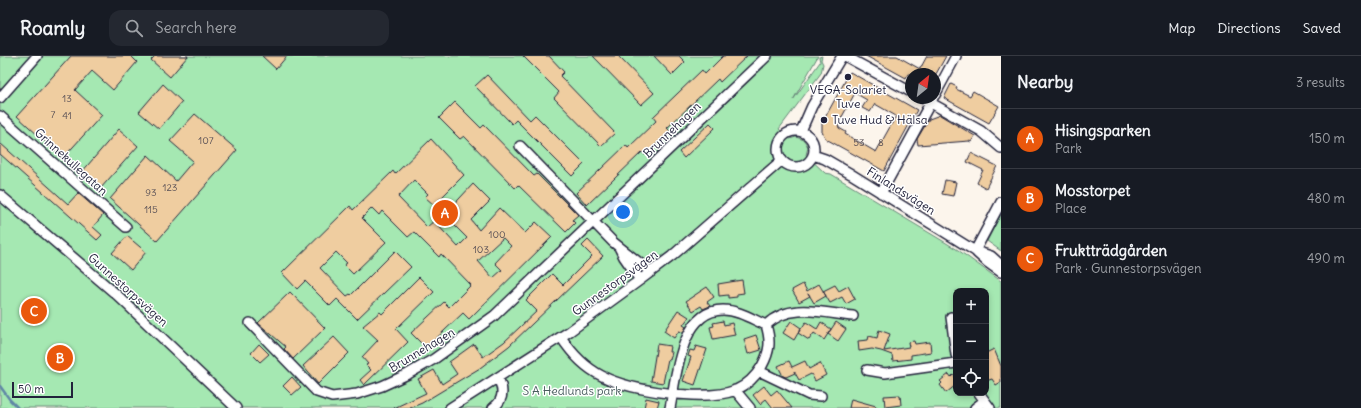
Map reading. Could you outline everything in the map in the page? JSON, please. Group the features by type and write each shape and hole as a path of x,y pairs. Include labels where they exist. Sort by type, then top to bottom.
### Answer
{"street":[{"path":"0,98 37,56"},
{"name":"Brunnehagen","path":"250,323 317,392 332,397 363,392 382,386 408,374 434,359 494,316 767,56"},
{"path":"801,131 812,106 844,56 905,89"},
{"path":"941,84 956,56"},
{"path":"881,192 930,104"},
{"path":"940,104 981,131 1001,148"},
{"name":"Grinnekullegatan","path":"0,116 126,227"},
{"path":"792,131 801,131 812,140 814,148 813,155 809,162 798,167 791,166 782,160 778,148 782,137 792,131"},
{"path":"520,146 619,247 651,272"},
{"name":"Finlandsvägen","path":"813,155 825,159 975,250 991,256 1001,264"},
{"name":"Gunnestorpsvägen","path":"450,408 561,337 651,272 672,256 782,160"},
{"name":"Gunnestorpsvägen","path":"0,195 117,295 236,408"},
{"path":"975,250 1001,202"},
{"path":"619,247 640,280"},
{"name":"Finlandsvägen","path":"975,250 987,262 1001,272"},
{"path":"670,408 682,346 695,325 702,318 723,310 742,314 766,325"},
{"path":"766,325 774,317 795,310 853,316"},
{"path":"951,317 953,332"},
{"path":"561,337 570,351 583,364 602,376 626,386 673,393 708,394 736,390 746,384 759,371 770,347 766,325"},
{"path":"867,370 885,373 953,363"},
{"path":"759,371 809,396 820,396"},
{"path":"493,408 500,402 503,392 498,378"},
{"path":"736,390 750,408"},
{"path":"975,408 984,401"}],"green space":[{"name":"S A Hedlunds park","path":"0,56 818,56 793,100 820,62 819,57 822,56 821,60 823,64 821,73 779,129 790,139 796,137 804,140 808,147 806,155 825,173 831,174 958,250 1001,281 1001,408 0,408"},
{"path":"1001,214 1001,251 987,241"}],"building":[{"path":"71,56 131,56 137,62 113,90 92,71 75,90 102,115 63,158 17,116"},
{"path":"155,56 188,56 170,77 151,60"},
{"path":"262,56 287,56 276,69"},
{"path":"523,56 549,56 564,72 560,76 615,133 601,146 554,98 559,92"},
{"path":"593,56 618,56 654,93 641,105"},
{"path":"654,56 679,56 685,62 672,75"},
{"path":"723,56 747,56 720,82 718,79 667,128 670,131 645,155 642,152 587,205 576,193 626,145 628,148 656,121 653,117 702,70 705,74"},
{"path":"866,56 897,56 918,68 905,68 905,77"},
{"path":"927,56 946,56 939,68 921,68"},
{"path":"850,72 917,110 884,171 826,139 822,132 822,123","holes":["855,93 867,100 862,108 870,112 875,104 896,116 876,152 845,134 846,132 839,128 838,124"]},
{"path":"487,75 530,120 535,115 584,164 572,176 516,120 512,124 475,86"},
{"path":"163,84 182,102 159,129 139,112"},
{"path":"951,84 957,87 956,89 970,96 973,91 999,106 989,123 944,98"},
{"path":"455,102 481,128 484,125 534,176 537,174 578,215 572,220 575,223 566,232 518,185 515,188 464,136 460,139 439,118"},
{"path":"195,114 237,150 157,241 110,199 148,155 176,181 193,161 170,141"},
{"path":"940,115 975,136 971,142 918,145 917,139 929,119"},
{"path":"710,123 715,128 684,158 679,152"},
{"path":"119,129 138,146 100,189 81,173"},
{"path":"431,139 464,175 434,205 425,197 428,194 414,180 398,197 427,227 434,221 458,247 467,238 451,222 453,220 446,213 473,184 490,201 471,220 479,230 499,208 525,233 536,222 552,237 469,319 463,313 426,348 411,333 444,302 449,307 471,285 441,254 439,257 414,232 408,237 382,211 379,215 372,208 362,218 386,242 353,274 344,265 347,263 336,252 320,268 347,296 350,294 351,295 395,251 411,267 357,319 337,299 330,306 305,281 297,289 282,273 350,206 353,210 393,171 395,174","holes":["503,238 511,246 495,263 502,270 493,278 478,261"]},
{"path":"0,143 68,204 78,193 103,215 93,227 102,235 97,240 0,154"},
{"path":"971,153 997,166 986,188 977,183 983,170 967,162"},
{"path":"945,180 956,182 953,196 942,194"},
{"path":"127,236 146,252 131,270 112,253"},
{"path":"588,240 603,256 509,346 480,368 422,403 410,408 394,408 426,393 418,379 434,370 442,384 457,374 449,362 474,344 483,357 504,342 537,311 526,300 552,274 563,285 592,256 582,246"},
{"path":"419,277 434,292 396,329 408,342 364,385 360,380 371,370 366,365 368,364 362,357 378,340 363,326 380,312 382,314"},
{"path":"742,280 744,293 737,294 737,297 728,298 728,295 719,296 718,284"},
{"path":"803,284 807,291 819,284 826,296 814,303 810,296 799,302 792,290"},
{"path":"835,285 839,291 848,286 855,299 846,304 842,297 830,303 823,291"},
{"path":"707,287 714,297 707,302 710,306 703,309 701,306 693,311 686,301"},
{"path":"290,292 325,328 293,359 284,349 286,347 258,323"},
{"path":"678,310 689,317 683,325 686,327 683,332 679,331 674,338 664,331"},
{"path":"723,321 724,325 732,323 735,335 713,339 710,327 714,326 713,323"},
{"path":"791,321 801,328 794,340 783,333"},
{"path":"806,322 817,329 821,322 831,329 824,340 814,333 809,340 798,333"},
{"path":"836,322 846,329 838,341 828,334"},
{"path":"879,330 890,334 884,351 909,347 908,342 914,341 915,344 930,342 931,352 911,355 911,359 893,361 892,355 881,351 872,349 859,351 858,341 868,340 869,336 877,338"},
{"path":"756,335 761,350 748,354 744,339"},
{"path":"334,337 349,353 318,384 303,366"},
{"path":"259,344 269,354 260,362 251,353"},
{"path":"657,344 670,346 669,352 672,352 670,360 668,359 663,383 651,381"},
{"path":"696,346 707,349 695,385 683,381 691,357 688,356 690,350 694,351"},
{"path":"994,349 1001,366 1001,382 996,385 992,379 989,380 989,352"},
{"path":"789,361 792,367 805,361 809,369 820,363 826,375 815,381 811,374 799,380 794,371 795,373 786,377 783,376 778,366"},
{"path":"949,374 951,377 953,375 953,387 946,393 940,385 942,383 940,381"},
{"path":"292,377 301,387 292,395 283,386"},
{"path":"764,386 771,395 777,390 792,408 773,408 766,399 760,404 753,395"},
{"path":"900,395 901,405 885,407 884,396"},
{"path":"646,398 659,401 657,408 644,408"},
{"path":"851,399 876,406 876,408 849,408"}],"waterway":[{"path":"0,386 18,408"}],"place":[{"name":"VEGA-Solariet Tuve","path":"848,77"},
{"name":"Tuve Hud & Hälsa","path":"824,120"},
{"name":"Hisingsparken","path":"445,213"},
{"name":"Fruktträdgården","path":"34,311"},
{"name":"Mosstorpet","path":"60,358"}]}
